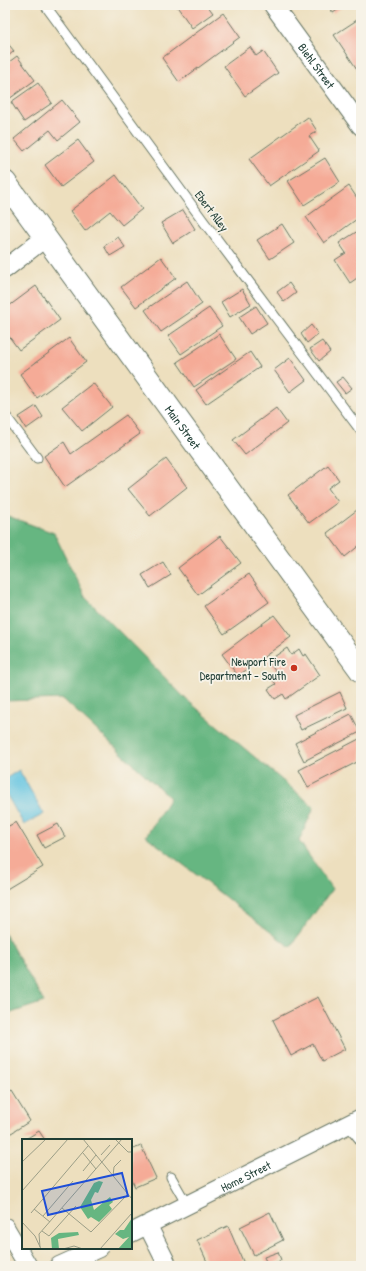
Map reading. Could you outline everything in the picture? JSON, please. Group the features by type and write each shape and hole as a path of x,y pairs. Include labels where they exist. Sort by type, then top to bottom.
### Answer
{"street":[{"name":"Biehl Street","path":"273,5 361,126"},
{"name":"Main Street","path":"5,182 361,671"},
{"path":"5,269 45,238"},
{"name":"Home Street","path":"132,1234 354,1122"},
{"path":"148,1226 168,1266"},
{"path":"5,1227 28,1266"},
{"path":"59,1266 97,1249"}],"lane":[{"name":"Ebert Alley","path":"45,5 204,222 361,432"},
{"path":"5,414 37,458"},
{"path":"354,1122 361,1141"},
{"path":"171,1177 187,1205"}],"green space":[{"path":"5,515 54,533 85,597 187,700 314,807 299,841 332,889 290,947 146,836 170,798 63,699 5,701"},
{"path":"5,934 44,1002 5,1015"}],"water":[{"path":"19,770 44,814 24,825 5,792 5,779"}],"building":[{"path":"176,5 207,5 213,13 192,28"},
{"path":"328,5 345,5 333,13"},
{"path":"223,13 240,37 179,82 162,58"},
{"path":"357,20 361,25 361,75 334,35"},
{"path":"5,40 14,51 5,59"},
{"path":"250,47 256,56 263,51 278,73 245,96 224,66"},
{"path":"17,56 35,80 5,102 5,65"},
{"path":"38,83 52,103 24,122 11,102"},
{"path":"62,100 80,122 58,140 50,130 24,151 14,139"},
{"path":"308,117 317,131 309,136 319,151 269,186 249,159"},
{"path":"78,140 94,162 61,187 45,165"},
{"path":"325,158 340,182 304,205 288,181"},
{"path":"116,175 142,209 122,225 110,211 85,231 70,211"},
{"path":"349,186 361,204 361,216 324,243 306,217"},
{"path":"183,210 195,229 173,243 161,223"},
{"path":"282,224 294,243 270,259 257,240"},
{"path":"361,229 361,277 360,276 350,283 335,260 346,253 339,243"},
{"path":"118,237 125,247 110,256 104,246"},
{"path":"161,257 176,278 136,307 121,287"},
{"path":"187,281 202,304 161,332 145,310"},
{"path":"289,283 296,293 284,302 277,292"},
{"path":"36,286 60,320 19,350 5,331 5,309"},
{"path":"242,289 251,304 230,317 221,302"},
{"path":"256,306 267,323 250,334 239,317"},
{"path":"209,308 222,326 181,354 168,336"},
{"path":"311,325 318,334 307,343 301,334"},
{"path":"219,334 236,359 194,387 177,362"},
{"path":"69,338 86,362 37,398 20,374"},
{"path":"322,341 330,352 319,361 310,349"},
{"path":"250,352 260,367 206,404 196,390"},
{"path":"290,358 306,380 290,392 274,370"},
{"path":"343,377 352,388 345,393 336,382"},
{"path":"93,383 112,407 82,431 62,407"},
{"path":"36,406 43,417 26,429 19,417"},
{"path":"276,408 287,423 245,455 233,440"},
{"path":"126,415 140,434 65,487 44,456 64,442 71,454"},
{"path":"166,459 187,487 150,516 128,489"},
{"path":"328,465 339,480 328,488 338,502 309,523 288,495"},
{"path":"357,510 361,515 361,544 345,557 327,533"},
{"path":"220,536 241,563 198,595 178,568"},
{"path":"163,562 171,575 150,588 142,575"},
{"path":"249,574 269,602 224,634 204,606"},
{"path":"274,615 291,637 238,676 222,654"},
{"name":"Newport Fire Department - South","path":"287,648 291,655 299,649 303,656 306,654 320,675 286,699 283,694 275,699 268,689 276,684 272,679 278,675 268,661"},
{"path":"340,692 347,708 301,730 294,715"},
{"path":"351,714 360,732 304,761 295,743"},
{"path":"361,738 361,760 308,787 299,770"},
{"path":"16,822 43,867 5,890 5,828"},
{"path":"58,824 65,837 44,848 37,835"},
{"path":"318,997 345,1049 322,1061 313,1044 291,1056 273,1020"},
{"path":"12,1092 30,1121 5,1137 5,1096"},
{"path":"39,1131 44,1139 26,1139"},
{"path":"141,1146 156,1178 135,1187 132,1180 132,1150"},
{"path":"270,1212 283,1240 254,1255 240,1227"},
{"path":"228,1226 245,1266 209,1266 197,1240"},
{"path":"278,1252 281,1260 268,1266 264,1257"}],"place":[{"name":"Newport Fire Department - South","path":"294,668"}]}
